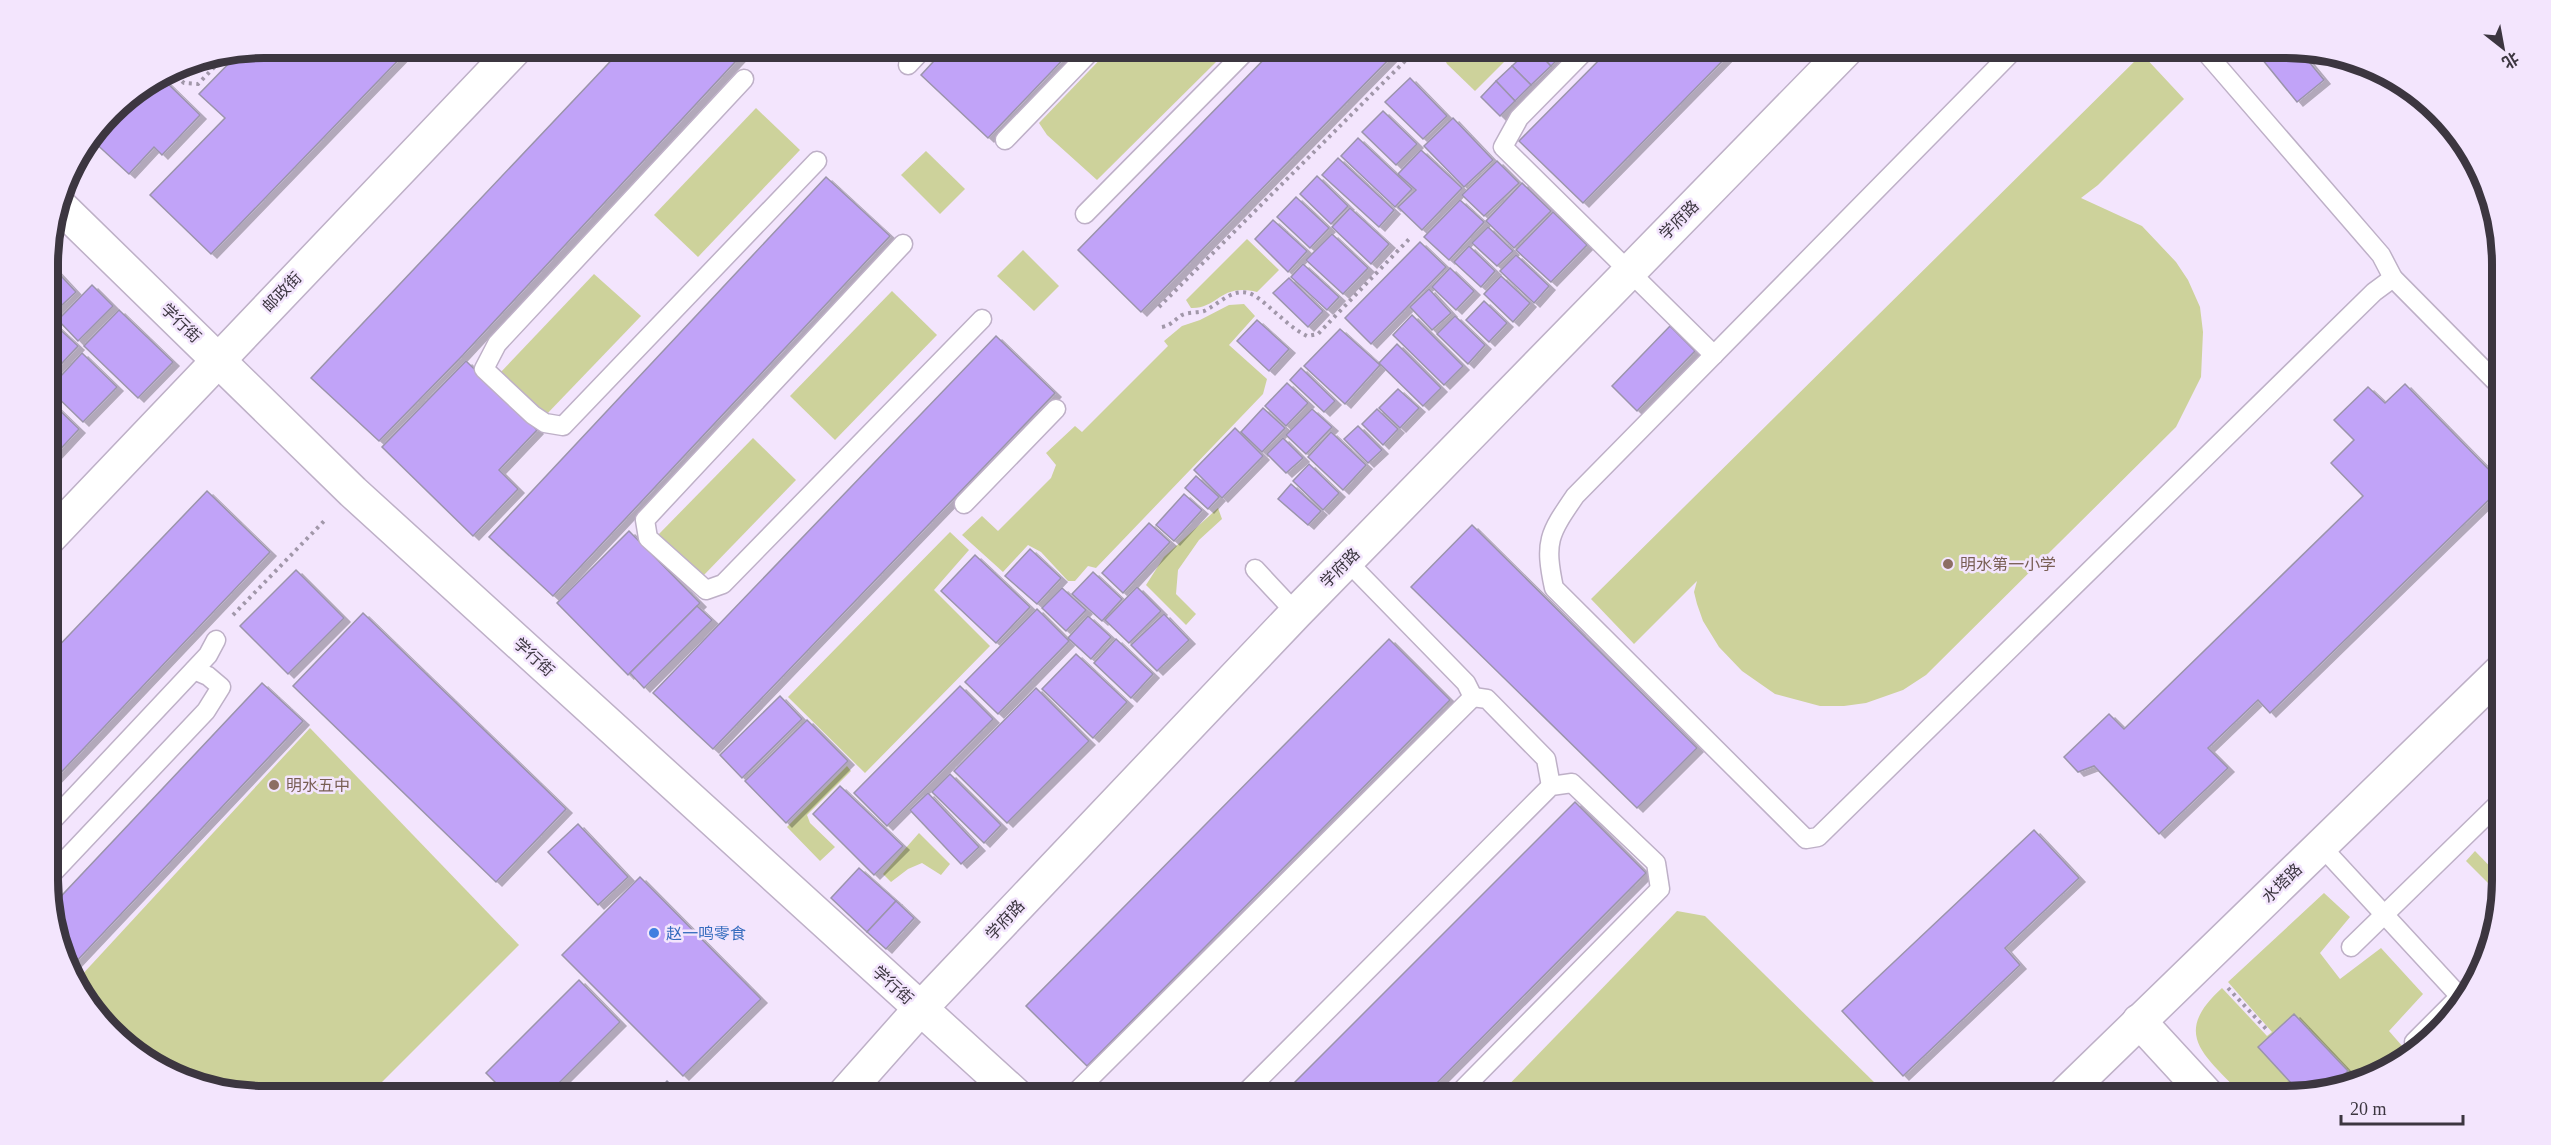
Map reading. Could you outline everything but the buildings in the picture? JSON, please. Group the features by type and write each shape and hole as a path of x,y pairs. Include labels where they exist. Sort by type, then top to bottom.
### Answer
{"street":[{"name":"学府路","path":"852,1086 920,1009 1296,613 1838,58"},
{"name":"邮政街","path":"59,528 506,59"},
{"name":"学行街","path":"66,212 353,492 1006,1086"},
{"name":"水塔路","path":"2073,1086 2492,680"},
{"path":"2139,1022 2200,1086"}],"lane":[{"path":"1578,58 1519,118 1503,147 1713,355"},
{"path":"2006,58 1575,496 1552,530 1548,560 1554,588 1806,839 1818,837 2374,292 2393,278"},
{"path":"2211,58 2381,255 2393,278 2492,378"},
{"path":"908,65 914,59"},
{"path":"1005,140 1084,59"},
{"path":"1085,214 1239,59"},
{"path":"744,79 496,344 484,369 533,415 545,423 563,426 817,161"},
{"path":"903,244 645,520 648,538 706,591 723,584 982,319"},
{"path":"964,504 1056,409"},
{"path":"1347,561 1466,683 1473,697"},
{"path":"1255,569 1296,613"},
{"path":"58,814 208,655 216,640"},
{"path":"58,868 206,711 221,687 208,676 194,670"},
{"path":"1473,697 1487,699 1546,759 1551,786"},
{"path":"1082,1086 1473,697"},
{"path":"1252,1086 1551,786 1572,783 1656,863 1660,889 1466,1086"},
{"path":"2351,947 2492,811"},
{"path":"2321,846 2458,995"}],"path":[{"path":"1159,307 1408,58"},
{"path":"178,78 184,83 198,84 218,64"},
{"path":"1162,327 1171,326 1183,314 1201,312 1226,296 1242,293 1253,295 1296,332 1306,336 1318,334 1411,237"},
{"path":"216,640 228,620 353,492"},
{"path":"2203,960 2268,1031"}],"green space":[{"path":"1444,58 1508,58 1475,91 1447,64"},
{"path":"2138,58 2146,58 2184,99 2098,185 2081,198 2142,226 2176,262 2188,280 2200,307 2203,332 2201,377 2176,427 1926,675 1903,690 1866,703 1820,706 1775,694 1742,671 1719,647 1703,621 1694,592 1697,581 1634,644 1591,599"},
{"path":"1101,59 1214,59 1217,61 1097,180 1047,135 1039,123"},
{"path":"756,108 800,150 698,257 654,215"},
{"path":"926,151 965,189 940,214 901,175"},
{"path":"1247,239 1279,270 1257,292 1235,291 1227,293 1208,305 1191,308 1186,300"},
{"path":"1023,250 1059,286 1034,311 997,276"},
{"path":"594,274 641,316 544,417 499,374"},
{"path":"892,291 937,335 835,440 790,396"},
{"path":"1244,304 1255,316 1229,345 1267,379 1263,394 1096,568 1088,566 1075,581 1068,581 1041,552 1028,545 1003,572 962,535 982,516 998,531 1051,478 1056,465 1046,453 1075,426 1082,432 1168,346 1164,341 1182,326 1200,320 1229,305"},
{"path":"753,438 796,480 702,577 658,535"},
{"path":"1218,508 1222,519 1199,540 1178,570 1176,594 1196,614 1186,625 1146,585 1164,557"},
{"path":"950,532 969,550 934,590 990,646 865,773 788,697"},
{"path":"310,728 519,945 378,1086 251,1086 224,1083 185,1071 139,1044 119,1026 101,1006 82,975"},
{"path":"847,766 851,771 807,815 810,823 835,847 820,861 787,827"},
{"path":"919,833 950,864 941,875 922,863 908,869 891,882 883,874"},
{"path":"2475,851 2492,869 2492,887 2466,861"},
{"path":"2324,893 2350,917 2320,953 2340,979 2381,948 2423,994 2389,1031 2403,1047 2397,1054 2378,1065 2353,1076 2327,1083 2300,1086 2234,1086 2199,1045 2196,1033 2198,1020 2206,1005 2222,988 2267,1036 2272,1032 2228,982"},
{"path":"1677,911 1705,916 1876,1086 1508,1086"}],"place":[{"name":"明水第一小学","path":"1948,564"},
{"name":"明水五中","path":"274,785"},
{"name":"赵一鸣零食","path":"654,933"}]}
